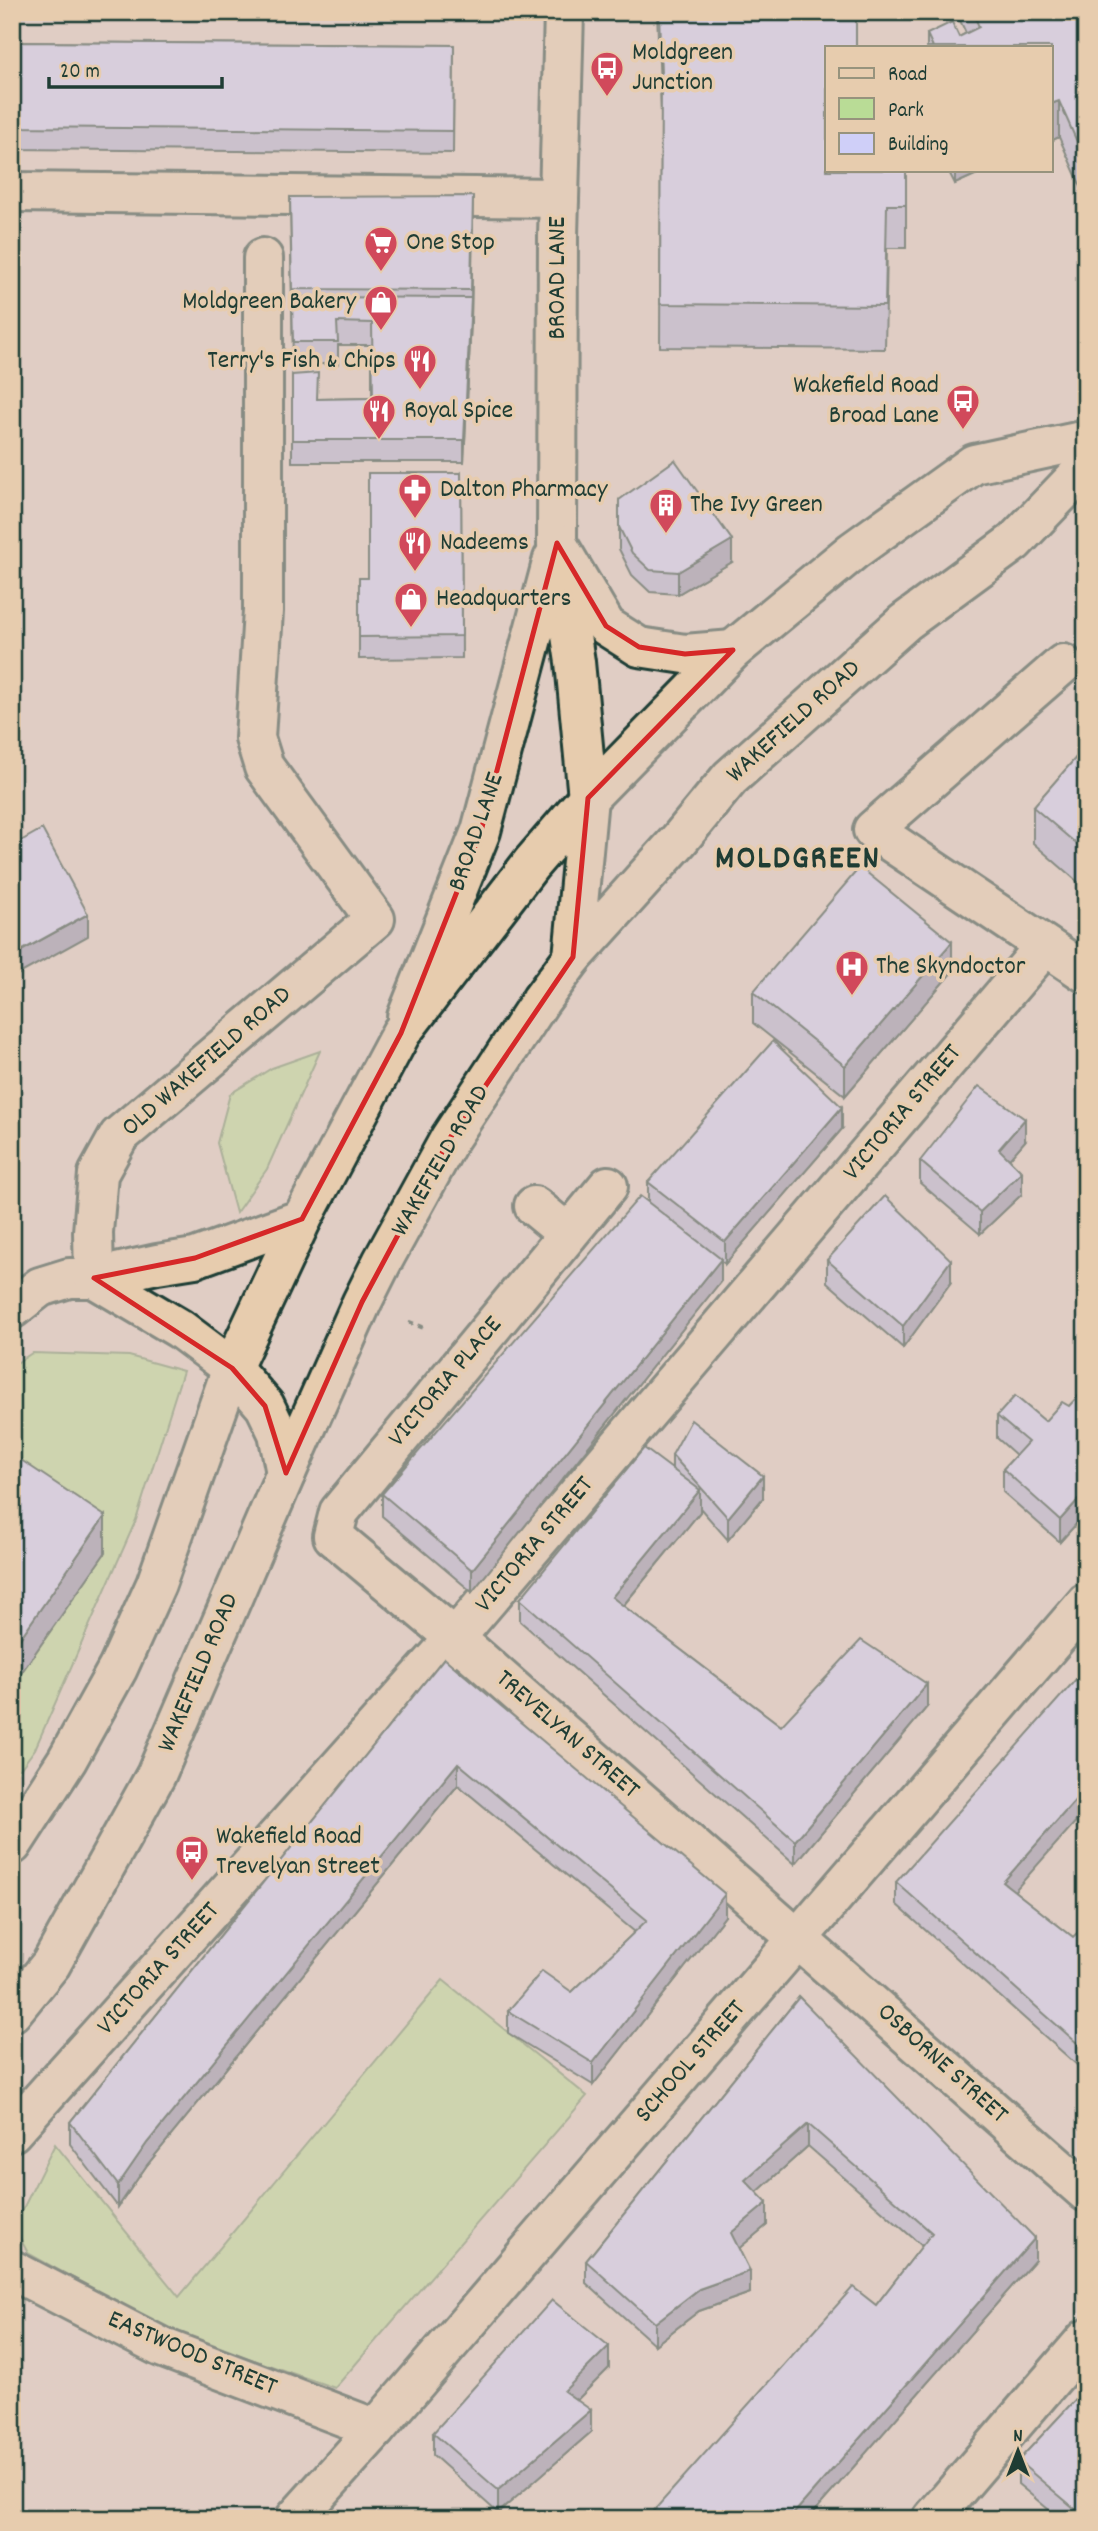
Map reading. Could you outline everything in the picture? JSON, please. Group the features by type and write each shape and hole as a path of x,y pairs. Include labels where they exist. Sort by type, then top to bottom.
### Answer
{"main road":[{"name":"BROAD LANE","path":"564,12 559,198 557,543 575,662 588,798 573,957"},
{"path":"12,192 559,198"},
{"name":"OLD WAKEFIELD ROAD","path":"94,1278 93,1232 98,1174 119,1136 375,919 264,767 254,738 262,611 263,258"},
{"path":"12,1845 67,1760 118,1668 156,1584 232,1367 302,1219 401,1033 523,875 588,798 651,737 733,650 853,551 974,464 1086,440"},
{"name":"WAKEFIELD ROAD","path":"12,2012 51,1964 156,1775 362,1302 450,1138 541,1000 573,957 730,778 905,622 1014,542 1086,467"},
{"name":"BROAD LANE","path":"401,1033 481,831 557,543"},
{"path":"557,543 606,626 639,647 685,654 733,650"},
{"path":"1063,664 873,830 1086,973"},
{"name":"VICTORIA STREET","path":"12,2132 455,1638 1045,946"},
{"name":"VICTORIA PLACE","path":"333,1536 339,1512 608,1186"},
{"path":"534,1206 568,1234"},
{"path":"12,1309 40,1287 69,1278 94,1278 195,1258 302,1219"},
{"path":"94,1278 180,1329 232,1367 265,1406 278,1433 286,1473"},
{"name":"TREVELYAN STREET","path":"333,1536 455,1638 799,1937"},
{"name":"SCHOOL STREET","path":"295,2519 376,2429 1086,1603"},
{"name":"OSBORNE STREET","path":"799,1937 1086,2192"},
{"path":"12,1977 51,1964"},
{"name":"EASTWOOD STREET","path":"12,2270 161,2347 376,2429"},
{"path":"947,2513 1086,2339"}],"highlighted area":[{"path":"557,543 606,626 639,647 685,654 733,650 588,798 573,957 450,1138 362,1302 286,1473 265,1406 232,1368 94,1278 195,1258 302,1219 401,1033 481,831"}],"green space":[{"path":"320,1051 267,1169 236,1213 217,1143 230,1094 272,1068"},
{"path":"32,1353 129,1356 183,1371 136,1520 35,1749 12,1780 12,1686 105,1553 12,1490 12,1366"},
{"path":"443,1980 587,2096 335,2388 167,2330 28,2253 14,2227 55,2144 179,2297"}],"building":[{"path":"659,12 856,12 856,46 825,46 825,172 906,172 906,205 887,205 885,306 660,304"},
{"path":"973,12 1086,12 1086,162 1059,101 1052,104 1052,46 933,46 927,34 952,22 959,37 979,27"},
{"path":"12,42 454,45 453,131 12,127"},
{"name":"One Stop","path":"473,196 471,290 292,289 290,197"},
{"path":"292,297 471,298 464,440 292,440 292,375 318,373 317,399 373,398 372,323 337,322 338,342 293,342"},
{"name":"The Ivy Green","path":"675,460 732,540 678,572 650,570 632,553 619,527 619,500"},
{"path":"368,473 461,473 462,636 359,637 359,578 368,578"},
{"path":"1086,746 1086,852 1033,807"},
{"path":"42,829 88,914 12,956 12,833 17,843"},
{"name":"The Skyndoctor","path":"860,867 952,942 845,1066 753,992"},
{"path":"773,1041 842,1107 725,1242 648,1182"},
{"path":"979,1086 1025,1119 999,1149 1022,1172 980,1212 920,1161"},
{"path":"640,1196 721,1259 472,1570 382,1494"},
{"path":"885,1196 951,1260 903,1326 827,1260"},
{"path":"1086,1388 1086,1491 1060,1520 1003,1469 1028,1442 997,1416 1015,1396 1045,1421 1062,1402 1069,1406"},
{"path":"691,1420 763,1476 728,1518 672,1455"},
{"path":"644,1448 700,1490 612,1597 781,1726 861,1640 927,1684 795,1841 520,1599"},
{"path":"12,1454 105,1516 12,1650"},
{"path":"444,1658 725,1894 593,2063 508,2011 542,1971 572,1992 647,1920 458,1763 147,2143 118,2185 70,2122"},
{"path":"1086,1668 1086,1788 1003,1882 1073,1937 1082,1928 1086,1931 1086,2051 896,1882"},
{"path":"799,1997 1035,2238 789,2519 652,2519 649,2516 853,2287 876,2305 932,2233 808,2124 745,2180 767,2203 731,2233 750,2271 699,2289 655,2323 586,2261"},
{"path":"552,2300 609,2346 564,2391 591,2410 498,2490 433,2433"},
{"path":"1086,2388 1086,2518 1018,2461"}],"place":[{"name":"Moldgreen Junction","path":"607,98"},
{"name":"One Stop","path":"381,273"},
{"name":"Moldgreen Bakery","path":"381,332"},
{"name":"Terry's Fish & Chips","path":"420,391"},
{"name":"Wakefield Road Broad Lane","path":"963,431"},
{"name":"Royal Spice","path":"379,441"},
{"name":"Dalton Pharmacy","path":"415,520"},
{"name":"The Ivy Green","path":"666,535"},
{"name":"Nadeems","path":"415,573"},
{"name":"Headquarters","path":"411,629"},
{"name":"The Skyndoctor","path":"852,997"},
{"name":"Wakefield Road Trevelyan Street","path":"192,1882"}],"district":[{"name":"MOLDGREEN","path":"798,860"}]}
